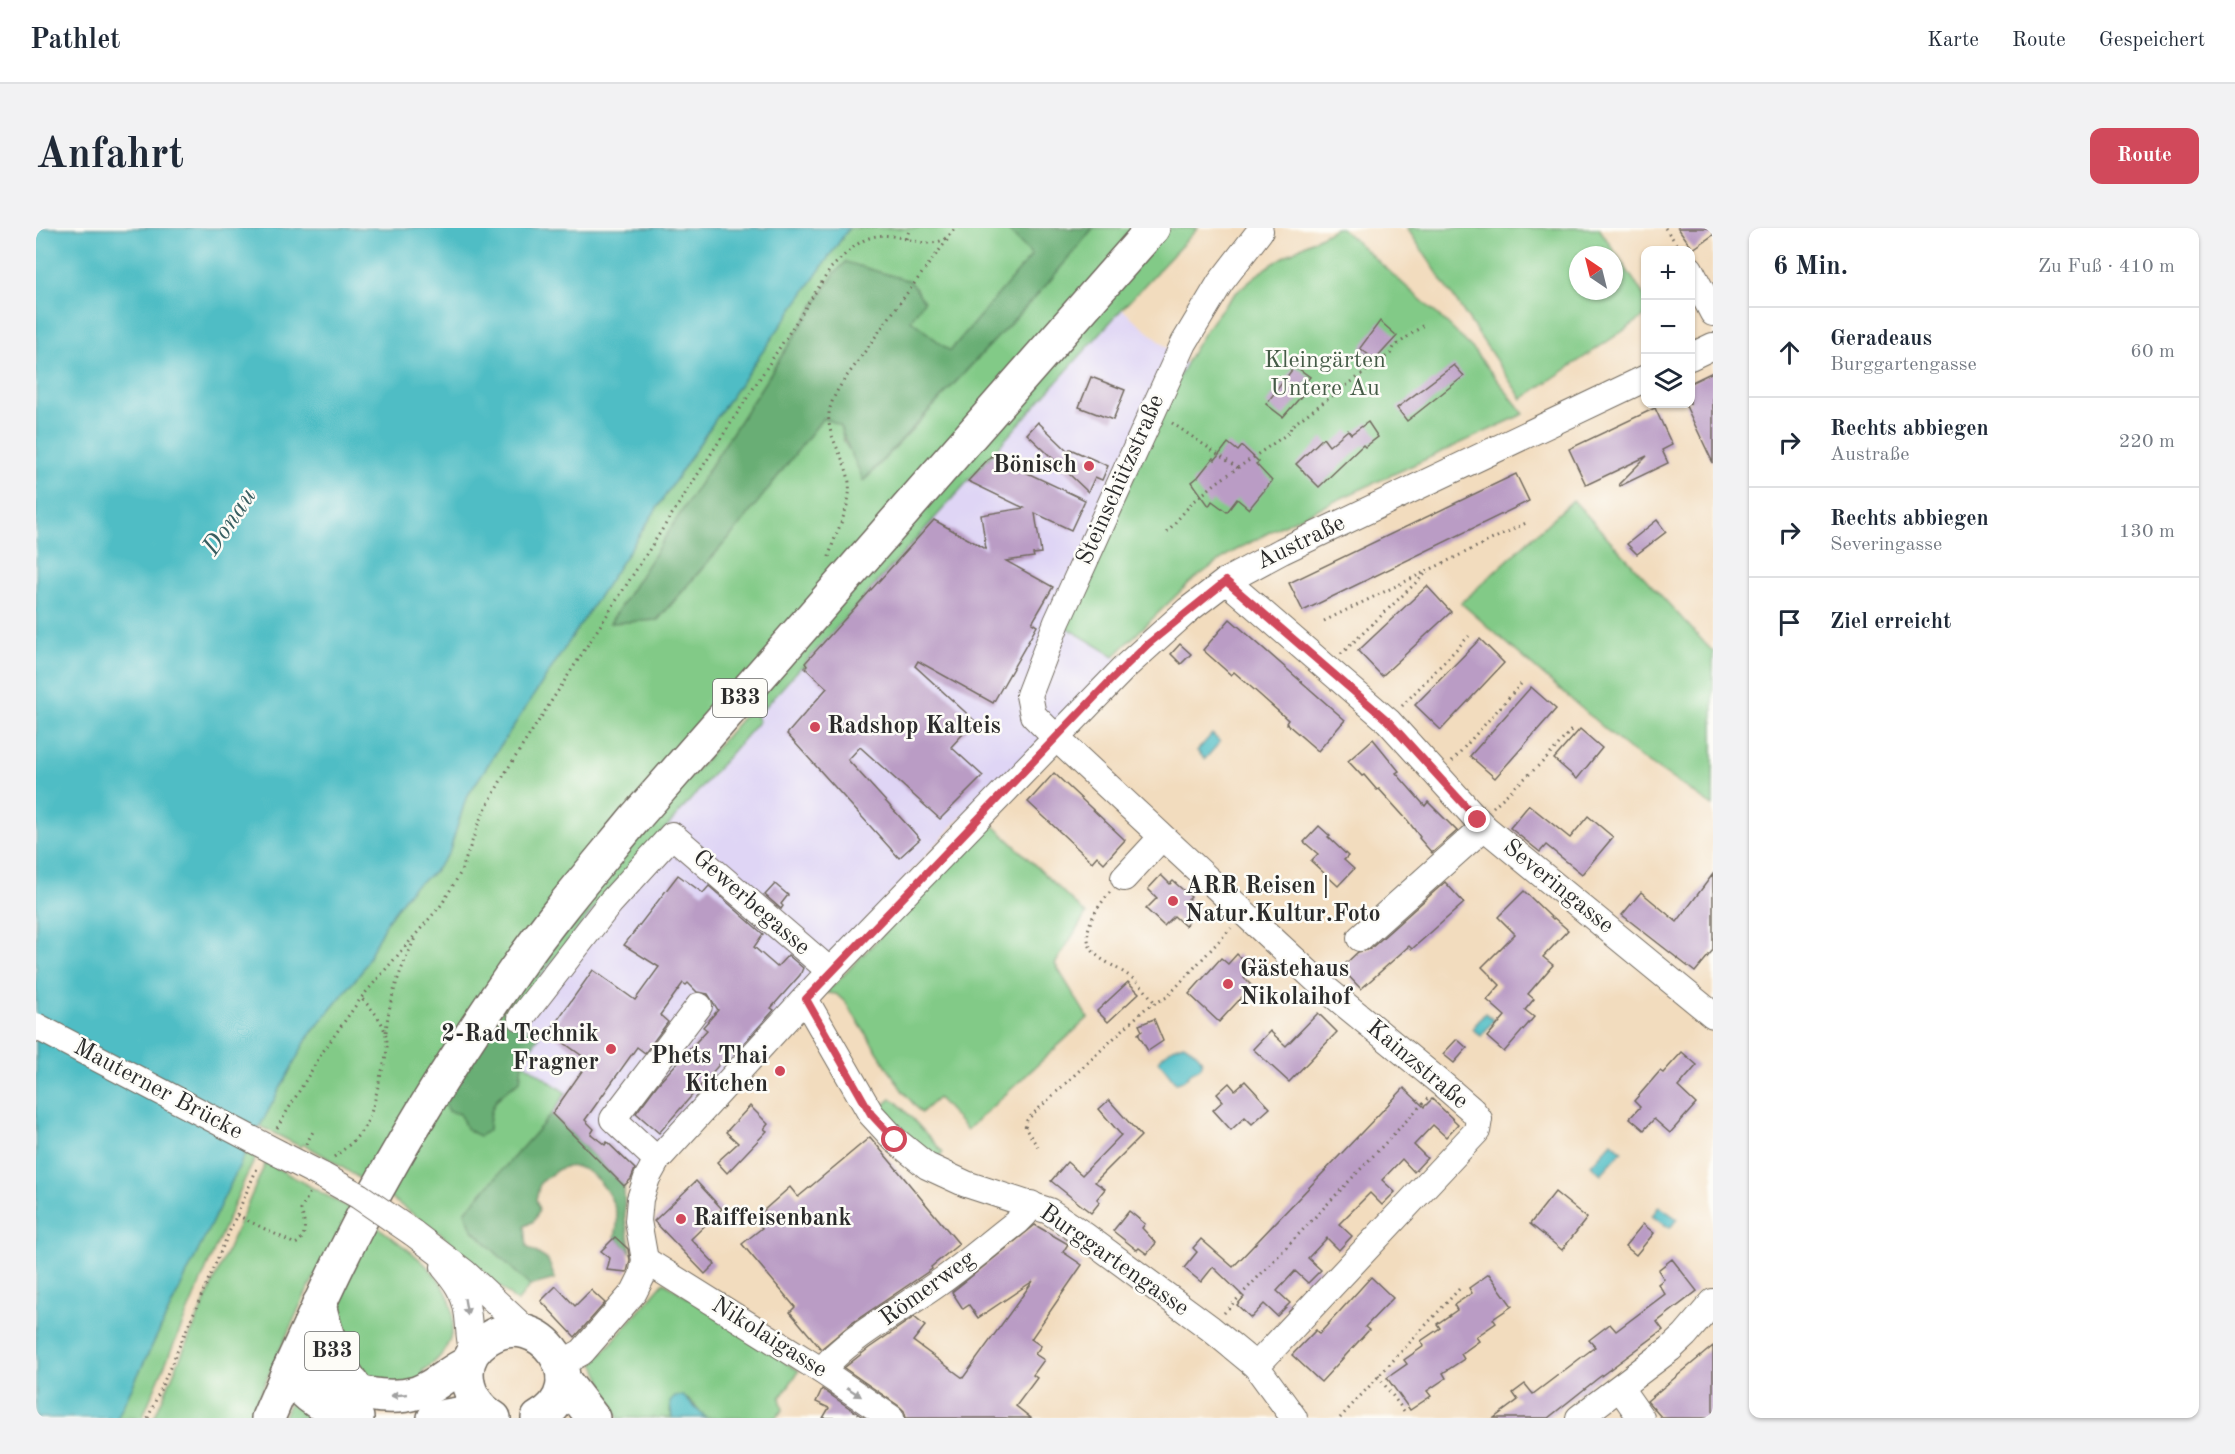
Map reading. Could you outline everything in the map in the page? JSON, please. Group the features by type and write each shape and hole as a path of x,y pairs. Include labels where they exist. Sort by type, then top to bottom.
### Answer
{"main road":[{"name":"B33","path":"268,1418 346,1248 415,1125 464,1045 516,969 578,887 644,808 1153,228"},
{"name":"B33","path":"319,1305 333,1354 346,1377 358,1413"},
{"path":"488,1414 469,1390 467,1375 470,1358 482,1342 496,1333 527,1330 552,1350 556,1398 593,1418"},
{"name":"B33","path":"358,1413 390,1396 415,1393 437,1383 470,1358"},
{"name":"B33","path":"288,1372 358,1413"},
{"path":"434,1418 488,1414"}],"street":[{"name":"Steinschützstraße","path":"1055,737 1033,715 1029,695 1057,622 1184,343 1220,283 1260,231"},
{"path":"1695,279 1713,313"},
{"path":"1695,355 1713,346"},
{"name":"Austraße","path":"556,1398 582,1352 634,1292 642,1276 645,1260 639,1221 640,1199 647,1178 657,1160 830,971 1055,737 1148,644 1226,581 1282,551 1641,380"},
{"name":"Severingasse","path":"1226,581 1388,721 1481,824 1713,1014"},
{"name":"Kainzstraße","path":"1055,737 1326,988 1442,1084 1479,1119 1477,1131 1256,1366"},
{"path":"1359,938 1481,824"},
{"name":"Gewerbegasse","path":"521,1018 610,903 672,835 830,971"},
{"path":"1124,878 1162,837"},
{"name":"Burggartengasse","path":"806,999 871,1114 895,1140 927,1166 966,1184 1049,1211 1084,1234 1210,1328 1256,1366 1294,1418"},
{"path":"657,1160 613,1119 699,1006"},
{"name":"Mauterner Brücke","path":"36,1026 321,1174 359,1196 418,1237"},
{"name":"Römerweg","path":"822,1371 827,1364 856,1340 941,1282 1017,1222 1031,1204"},
{"path":"418,1237 464,1272 527,1330"},
{"path":"418,1237 455,1279 463,1294 467,1311 470,1358"},
{"name":"Nikolaigasse","path":"645,1260 822,1371 891,1418"},
{"path":"1579,1418 1670,1349 1713,1302"},
{"path":"1620,1388 1641,1418"}],"path":[{"path":"906,239 910,228"},
{"path":"828,565 832,543 848,503 850,484 847,470 835,446 830,428 830,410 837,392 894,309 955,228"},
{"path":"1665,228 1678,246"},
{"path":"148,1418 237,1215 322,1053 361,998 442,904 460,872 482,817 505,773 831,268 853,247 871,237 888,235 932,244 949,238"},
{"path":"1167,532 1191,504 1216,483 1290,432 1291,426 1391,353 1394,347 1426,323"},
{"path":"1153,410 1239,469"},
{"path":"1324,621 1528,522"},
{"path":"1328,669 1343,651 1428,571"},
{"path":"1388,721 1469,636"},
{"path":"1437,775 1457,756 1521,684"},
{"path":"1481,824 1546,759 1572,729"},
{"path":"1124,878 1101,902 1088,926 1087,937 1091,948 1098,956 1136,981 1155,1003"},
{"path":"1038,1147 1025,1128 1027,1120 1146,1008 1167,997 1245,914"},
{"path":"237,1215 295,1244 301,1241 305,1221 301,1210 321,1174 348,1147 371,1116 386,1055 386,1034 393,994 400,969 418,932"},
{"path":"361,998 373,1010 386,1034"},
{"path":"1223,1314 1442,1084"},
{"path":"304,1147 314,1130"},
{"path":"1340,1418 1462,1286"},
{"path":"1378,1376 1404,1410"}],"shaded area":[{"path":"1122,309 1186,364 1064,626 1121,660 1020,761 980,797 807,983 624,1186 552,1114 566,1093 522,1062 509,1016 603,897 759,721 756,717 801,667 807,665 805,663"}],"green space":[{"path":"849,228 962,228 961,232 974,228 1006,228 1033,254 950,351 910,320 846,262 835,273 610,623 658,620 740,525 823,418 840,425 844,442 858,464 864,481 1048,283 1093,228 1138,228 817,593 367,1183 311,1148 303,1144 301,1147 260,1126 308,1037 362,971 386,922 412,888 433,873 449,853 466,798 719,414"},
{"path":"1006,228 1093,228 1048,283 863,481 840,425 823,418 740,525 657,620 610,623 835,273 846,262 910,281 924,301 911,320 950,351 1032,255"},
{"path":"1168,228 1198,228 1122,309 805,663 807,666 801,667 756,717 759,721 603,897 509,1016 495,1020 588,895"},
{"name":"Kleingärten Untere Au","path":"1336,228 1341,228 1472,348 1524,414 1281,526 1229,554 1190,582 1114,656 1064,626 1184,366 1209,325 1240,289 1274,263"},
{"path":"1407,228 1599,228 1611,246 1569,246 1569,300 1623,300 1623,264 1641,291 1641,319 1522,399"},
{"path":"1573,500 1713,652 1713,806 1628,749 1461,603"},
{"path":"991,823 1086,914 1055,964 1088,1018 967,1130 938,1098 921,1113 902,1090 846,1003 836,994 826,993"},
{"path":"509,1016 539,1037 522,1062 520,1081 505,1091 496,1101 489,1120 489,1130 480,1136 467,1130 460,1114 448,1111 444,1099 495,1020"},
{"path":"522,1062 566,1093 552,1114 465,1212 472,1229 530,1286 517,1302 442,1235 388,1196 444,1099 460,1114 467,1130 489,1130 493,1106 506,1091 520,1081"},
{"path":"891,1099 897,1102 943,1152 934,1162 879,1109"},
{"path":"552,1114 624,1186 625,1218 631,1252 615,1237 617,1220 615,1209 598,1180 580,1168 559,1169 540,1183 536,1199 539,1210 534,1221 525,1226 527,1247 548,1260 555,1279 530,1286 472,1229 465,1212"},
{"path":"246,1152 256,1157 142,1418 117,1418"},
{"path":"266,1162 351,1209 305,1295 249,1418 154,1418"},
{"path":"374,1224 429,1268 448,1297 453,1313 452,1331 445,1349 433,1363 422,1371 426,1380 389,1389 351,1371 335,1310"},
{"path":"664,1282 799,1371 780,1398 783,1410 775,1418 706,1418 689,1400 675,1396 670,1410 672,1418 618,1418 594,1363"},
{"path":"291,1400 314,1418 283,1418"}],"water":[{"name":"Donau","path":"36,228 849,228 719,414 466,798 449,853 433,873 412,888 386,922 362,971 308,1037 246,1152 117,1418 36,1418"},
{"path":"1212,734 1220,742 1205,759 1197,751"},
{"path":"1485,1013 1494,1020 1481,1036 1472,1029"},
{"path":"1184,1044 1197,1054 1202,1064 1200,1068 1176,1083 1159,1061 1170,1050"},
{"path":"1612,1142 1622,1151 1601,1174 1591,1165"},
{"path":"1659,1206 1677,1219 1670,1228 1652,1216"},
{"path":"675,1396 683,1396 706,1418 672,1418 670,1401"}],"building":[{"path":"1678,228 1713,228 1713,235 1695,248 1691,246"},
{"path":"1380,321 1397,336 1375,360 1360,348"},
{"path":"1454,365 1464,376 1407,421 1397,408"},
{"path":"1295,366 1310,377 1300,390 1304,393 1283,417 1266,404"},
{"path":"1713,372 1713,463 1687,408 1695,408 1695,381"},
{"path":"1091,377 1125,390 1113,420 1079,407"},
{"path":"1655,408 1672,445 1662,450 1668,463 1620,486 1619,484 1647,456 1586,485 1569,449"},
{"path":"1038,422 1068,451 1070,449 1108,466 1102,480 1095,477 1088,492 1027,434"},
{"path":"1368,422 1378,437 1365,447 1363,445 1319,487 1296,464 1323,438 1329,446 1348,430 1351,434"},
{"path":"1228,443 1238,451 1242,446 1259,462 1256,464 1272,481 1249,509 1237,499 1227,512 1212,501 1209,506 1192,482 1213,458 1215,460"},
{"path":"991,456 1085,500 1071,530 1035,513 1041,553 1033,554 1034,557 1006,561 1053,587 1032,623 1037,626 993,703 918,661 915,666 975,721 951,747 983,776 940,819 860,747 848,760 920,839 899,858 787,734 827,688 805,668 807,666 805,663 934,520 986,549 981,515 1024,508 968,481"},
{"path":"1516,474 1529,501 1303,611 1289,583"},
{"path":"1657,520 1666,532 1637,554 1627,544"},
{"path":"1427,586 1451,612 1382,676 1358,651"},
{"path":"1230,619 1345,720 1318,751 1286,723 1288,720 1234,672 1231,675 1203,650"},
{"path":"1480,639 1504,663 1441,730 1415,705"},
{"path":"1180,644 1191,654 1181,664 1171,654"},
{"path":"1531,687 1556,709 1495,778 1470,756"},
{"path":"1580,729 1602,748 1577,779 1554,759"},
{"path":"1373,739 1399,771 1396,773 1425,806 1428,802 1457,831 1432,853 1408,821 1379,789 1377,790 1348,761"},
{"path":"1054,773 1125,840 1104,863 1097,856 1092,862 1028,802"},
{"path":"1529,805 1570,838 1588,816 1613,837 1582,874 1546,845 1540,852 1510,828"},
{"path":"1319,826 1348,856 1344,860 1354,869 1338,886 1311,861 1318,854 1304,842"},
{"path":"1713,874 1713,950 1695,972 1622,915 1641,892 1677,922"},
{"path":"678,875 703,893 709,886 763,934 754,947 777,967 788,955 803,968 800,975 771,1008 774,1010 734,1054 731,1051 659,1133 636,1113 657,1085 707,1030 703,1027 718,1010 708,994 697,992 688,983 686,985 683,983 660,1015 668,1022 645,1053 637,1047 585,1120 594,1129 591,1134 605,1145 607,1142 635,1169 631,1179 624,1186 552,1114 589,1061 549,1032 593,970 635,1000 659,967 624,945"},
{"path":"1161,875 1170,884 1173,881 1191,897 1188,900 1199,911 1185,926 1174,916 1164,926 1146,909 1157,898 1148,889"},
{"path":"1445,882 1464,903 1412,949 1409,946 1361,989 1341,968 1358,952 1370,949"},
{"path":"775,884 788,895 781,904 783,906 781,909 765,895"},
{"path":"1524,891 1568,930 1543,957 1553,965 1528,994 1534,999 1525,1010 1534,1017 1504,1052 1487,1037 1505,1016 1487,1000 1500,985 1482,967 1515,934 1498,917"},
{"path":"1237,954 1252,969 1244,978 1252,986 1219,1022 1189,994 1221,958 1228,964"},
{"path":"1128,982 1139,993 1108,1022 1097,1011"},
{"path":"1318,1013 1337,1032 1289,1082 1253,1049 1270,1031 1286,1046"},
{"path":"1154,1019 1163,1041 1148,1051 1138,1034 1142,1031 1139,1025"},
{"path":"1457,1039 1467,1048 1454,1063 1443,1054"},
{"path":"1682,1052 1697,1065 1678,1087 1696,1104 1670,1133 1654,1119 1644,1130 1630,1118 1640,1107 1634,1101 1660,1071 1663,1073"},
{"path":"1245,1081 1270,1108 1252,1124 1245,1117 1231,1130 1213,1110 1223,1101 1217,1094 1229,1083 1235,1090"},
{"path":"1404,1088 1424,1107 1432,1099 1458,1124 1446,1137 1433,1125 1414,1145 1427,1158 1414,1172 1402,1159 1382,1180 1395,1192 1382,1205 1370,1193 1339,1224 1352,1236 1339,1250 1327,1238 1308,1258 1321,1270 1308,1283 1295,1271 1277,1291 1290,1303 1277,1316 1264,1304 1251,1318 1237,1305 1244,1297 1213,1267 1201,1282 1184,1268 1197,1252 1193,1248 1201,1239 1233,1267"},
{"path":"1109,1100 1141,1136 1095,1182 1105,1189 1097,1199 1100,1202 1091,1213 1051,1181 1067,1162 1082,1175 1121,1135 1099,1109"},
{"path":"750,1106 768,1124 764,1129 767,1131 727,1173 717,1162 738,1143 726,1132"},
{"path":"870,1137 959,1244 931,1267 932,1269 852,1323 821,1349 790,1312 795,1307 742,1244 762,1228 754,1219 790,1187 798,1197"},
{"path":"696,1181 722,1209 691,1239 715,1264 705,1274 654,1221"},
{"path":"1555,1192 1587,1218 1562,1250 1530,1224"},
{"path":"1129,1211 1145,1224 1142,1228 1156,1243 1147,1254 1139,1248 1137,1250 1113,1231"},
{"path":"1643,1224 1654,1233 1636,1255 1625,1246"},
{"path":"1035,1225 1068,1244 1063,1252 1082,1265 1031,1339 1041,1346 1035,1354 1044,1360 1033,1375 1037,1378 1016,1406 1031,1418 906,1418 899,1406 844,1368 914,1317 925,1326 913,1341 963,1378 1033,1281 978,1318 969,1305 963,1309 952,1292"},
{"path":"615,1237 628,1249 630,1260 627,1272 607,1270 610,1258 601,1251"},
{"path":"1672,1259 1697,1291 1657,1322 1663,1330 1548,1418 1494,1418 1518,1400 1513,1393 1525,1384 1533,1394 1595,1347 1589,1340 1610,1324 1616,1331 1665,1294 1658,1284 1664,1279 1658,1270"},
{"path":"1489,1274 1512,1306 1493,1319 1496,1323 1476,1337 1479,1341 1461,1354 1464,1359 1443,1373 1446,1378 1427,1391 1431,1396 1410,1410 1387,1378 1407,1364 1404,1360 1424,1346 1421,1341 1440,1328 1437,1324 1457,1310 1454,1305 1472,1293 1469,1288"},
{"path":"1371,1277 1393,1298 1365,1327 1369,1330 1321,1382 1292,1355 1316,1330 1319,1334"},
{"path":"556,1286 575,1306 591,1290 605,1303 575,1337 541,1301"},
{"path":"1713,1346 1713,1418 1662,1418 1647,1401"},
{"path":"822,1389 864,1418 823,1418 829,1408 816,1402"}],"place":[{"name":"Bönisch","path":"1089,466"},
{"name":"Radshop Kalteis","path":"815,727"},
{"name":"ARR Reisen | Natur.Kultur.Foto","path":"1173,901"},
{"name":"Gästehaus Nikolaihof","path":"1228,984"},
{"name":"2-Rad Technik Fragner","path":"611,1049"},
{"name":"Phets Thai Kitchen","path":"780,1071"},
{"name":"Raiffeisenbank","path":"681,1219"}],"route":[{"path":"895,1140 871,1114 806,999 830,971 1110,681 1148,644 1226,581 1388,721 1478,820"}]}
